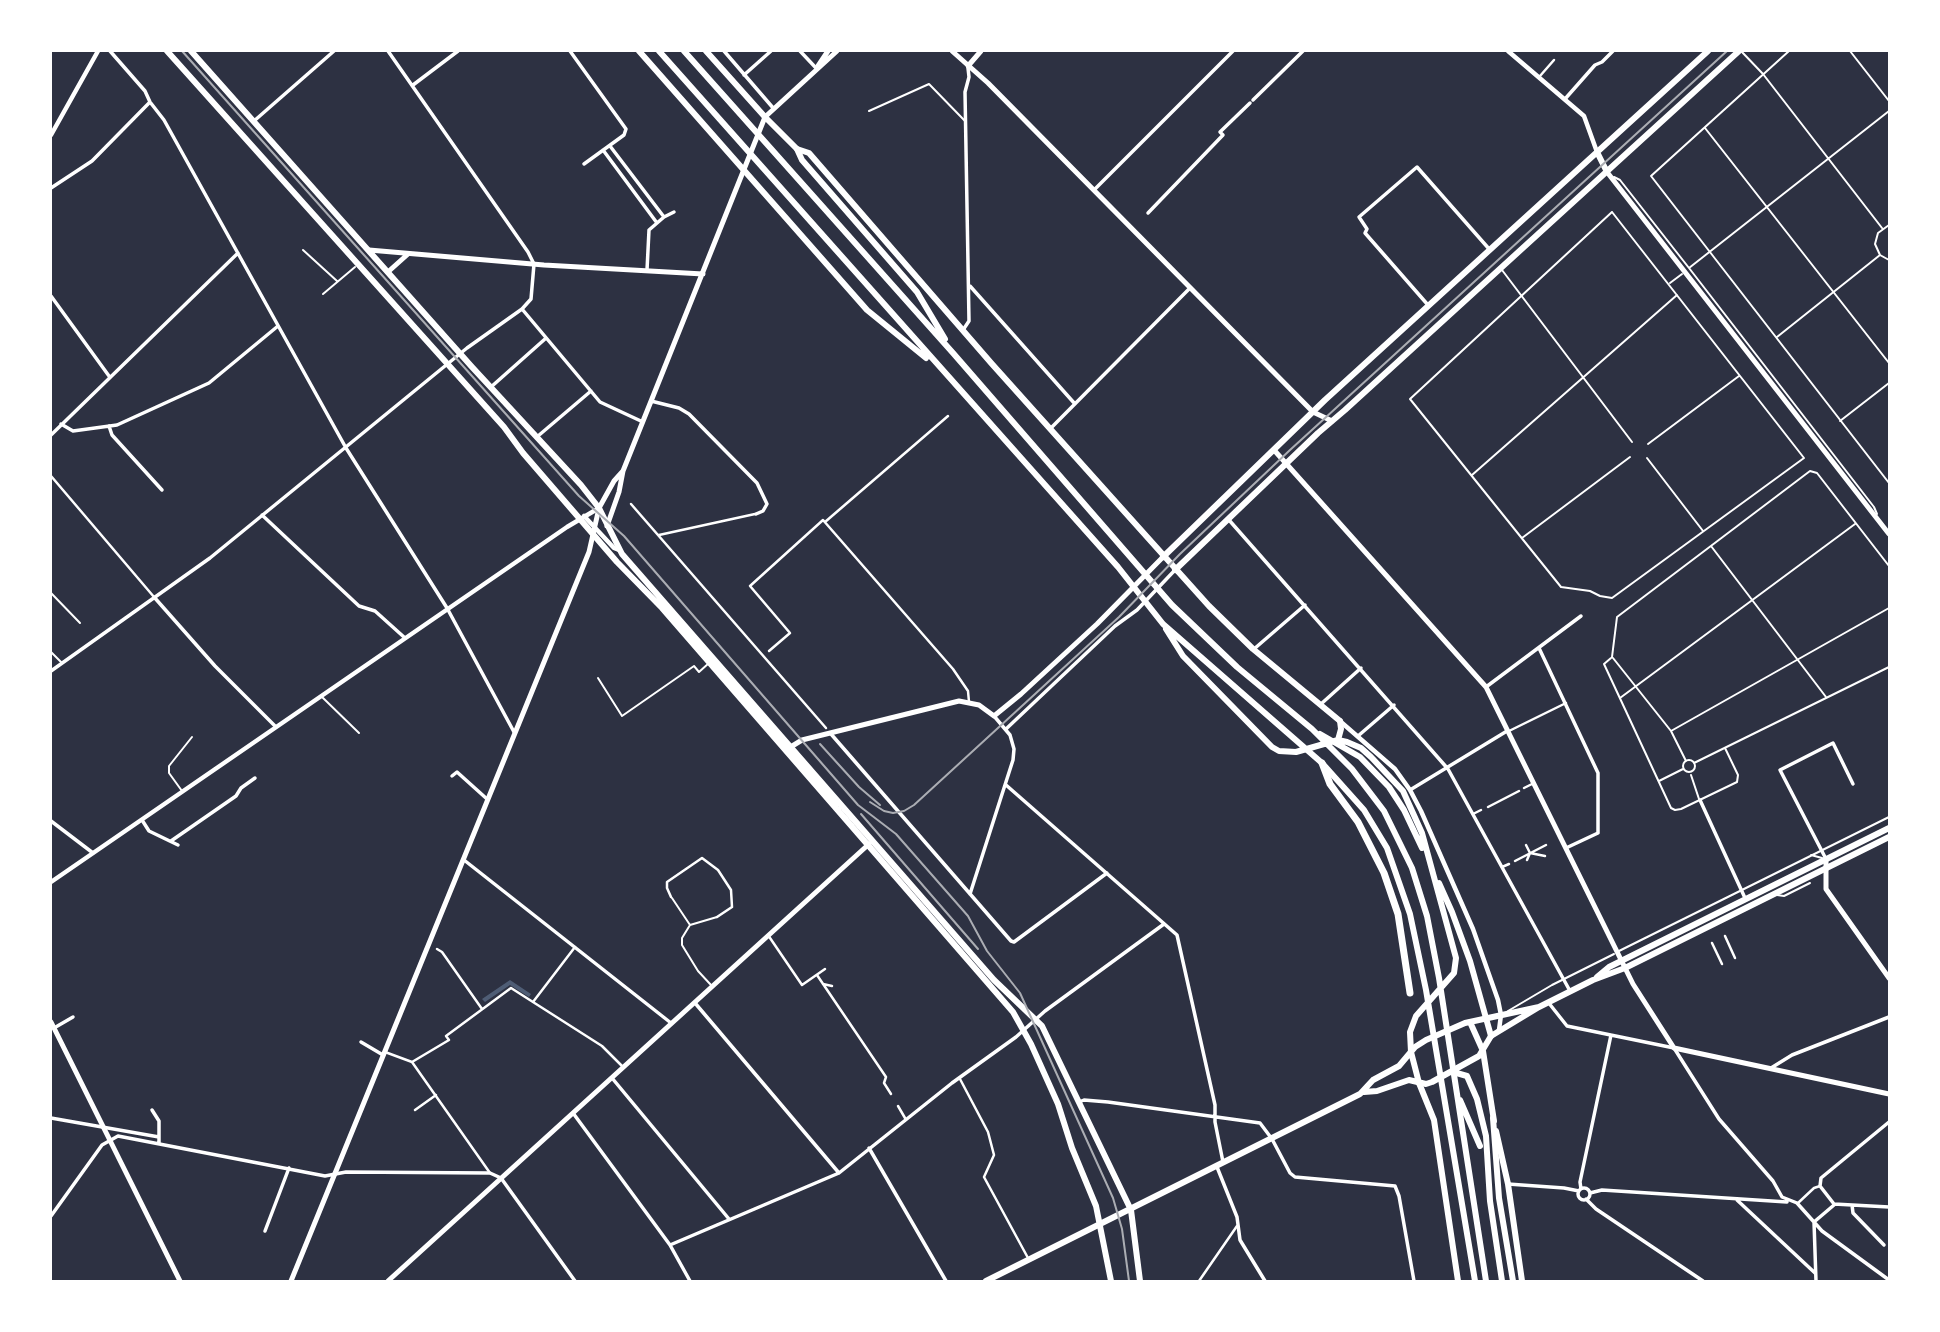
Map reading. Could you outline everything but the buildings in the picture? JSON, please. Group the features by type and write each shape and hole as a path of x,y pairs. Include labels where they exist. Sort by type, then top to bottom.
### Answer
{"highway":[{"path":"1322,763 1330,784 1358,821 1384,873 1398,914 1410,993"}],"main road":[{"path":"167,51 376,283 710,663 789,748"},
{"path":"191,51 460,354 538,436 600,508 620,551 871,842 1014,1002 1036,1019 1123,1189 1131,1210 1140,1281"},
{"path":"639,51 745,166 867,310 941,371"},
{"path":"659,51 1118,567 1163,624 1183,656 1266,742 1279,751 1296,752 1338,740 1361,748 1403,791 1418,820 1454,949 1456,966 1450,979 1416,1016 1410,1032 1411,1052 1419,1083 1434,1120 1458,1281"},
{"path":"684,51 953,352 1172,605 1237,667 1311,729 1352,769 1374,797 1392,826 1412,868 1432,940 1486,1281"},
{"path":"706,51 764,120 797,149 808,153 1172,567 1253,649 1339,721 1341,729 1338,740"},
{"path":"816,68 828,51"},
{"path":"607,526 623,471 764,120 837,51"},
{"path":"952,51 1094,190 1313,412 1332,421"},
{"path":"968,65 981,51"},
{"path":"1172,567 1740,51"},
{"path":"789,748 828,730 960,701 969,702 994,716 1021,694 1313,412 1706,52"},
{"path":"797,149 802,160 918,292 953,352"},
{"path":"1597,152 1607,172 1687,270 1889,534"},
{"path":"369,250 534,264 703,274"},
{"path":"376,283 408,254"},
{"path":"1274,450 1486,687 1534,783 1558,839 1566,848 1625,968 1674,1048 1889,1094"},
{"path":"291,1281 589,552 600,508 614,481 623,471"},
{"path":"1163,624 1322,763 1376,827 1394,866 1410,914 1426,990 1475,1281"},
{"path":"1311,729 1360,757 1389,787 1404,810 1452,912 1470,961 1491,1036"},
{"path":"1592,980 1622,960 1889,828"},
{"path":"986,1281 1364,1092 1377,1091 1404,1081 1426,1084 1432,1082 1465,1064 1483,1051 1491,1036 1539,1007 1592,980 1625,968 1889,837"},
{"path":"388,1281 871,842"},
{"path":"871,842 1002,998 1024,1030 1058,1104 1100,1225 1111,1281"},
{"path":"1826,860 1825,882 1828,892 1889,978"},
{"path":"1364,1092 1373,1080 1399,1066 1426,1040 1458,1025 1539,1007"},
{"path":"1470,1022 1483,1051 1493,1118 1499,1198 1513,1281"},
{"path":"52,1025 180,1281"},
{"path":"1451,1072 1468,1078 1478,1099 1486,1136 1490,1201 1502,1281"},
{"path":"1456,1091 1480,1146"},
{"path":"1493,1118 1508,1184 1522,1281"}],"street":[{"path":"51,135 98,51"},
{"path":"110,51 145,91 164,120 346,448 447,608 514,732"},
{"path":"254,121 334,51"},
{"path":"51,671 94,637 210,558 447,364 522,309 531,299 534,264 524,245 388,51"},
{"path":"413,85 458,51"},
{"path":"570,51 626,126 624,135 584,164"},
{"path":"724,51 774,109"},
{"path":"744,75 771,51"},
{"path":"800,51 816,68"},
{"path":"1225,51 1229,56"},
{"path":"1094,190 1233,51"},
{"path":"1148,213 1223,135 1220,132 1303,51"},
{"path":"1508,51 1584,116 1597,152"},
{"path":"1565,99 1595,65 1613,51"},
{"path":"1539,77 1554,60"},
{"path":"962,330 969,321 965,92 969,80 968,65"},
{"path":"51,188 92,161 150,102"},
{"path":"610,145 664,217"},
{"path":"603,150 657,223"},
{"path":"1428,305 1365,233 1367,229 1359,217 1416,167 1490,250"},
{"path":"647,271 649,230 674,212"},
{"path":"1132,229 1138,223"},
{"path":"51,435 238,253"},
{"path":"969,284 1075,404"},
{"path":"1050,429 1191,288"},
{"path":"51,296 110,377"},
{"path":"522,309 600,402 643,422"},
{"path":"61,424 67,430 74,431 117,425 209,383 278,326"},
{"path":"491,387 545,339"},
{"path":"538,436 591,391"},
{"path":"651,401 679,408 689,414 757,483 767,504 765,510 756,514 659,535"},
{"path":"769,651 790,633 750,586 823,520 825,522 948,416"},
{"path":"109,426 112,435 162,490"},
{"path":"51,476 215,666 276,727"},
{"path":"631,504 1009,939 1014,942 1107,873"},
{"path":"51,882 447,608 582,517 600,508"},
{"path":"262,516 359,606 375,611 405,638"},
{"path":"1227,518 1448,769 1570,991"},
{"path":"825,522 953,669 968,691 969,702"},
{"path":"595,531 620,551"},
{"path":"1006,729 1137,610 1168,578 1172,567"},
{"path":"1253,649 1305,605"},
{"path":"1486,687 1581,616"},
{"path":"1539,648 1598,773 1598,833 1566,848"},
{"path":"1320,705 1361,668"},
{"path":"1410,790 1508,731 1566,703"},
{"path":"1358,737 1394,705"},
{"path":"970,894 1014,754 1006,729 994,716"},
{"path":"1339,721 1395,769 1410,790 1473,929 1498,1000 1501,1015 1499,1030"},
{"path":"1826,860 1780,770 1833,743 1853,784"},
{"path":"452,776 457,772 487,799"},
{"path":"171,841 236,796 241,788 255,778"},
{"path":"1524,788 1534,783"},
{"path":"1006,785 1179,939 1215,1105 1220,1165 1239,1223 1240,1240 1265,1281"},
{"path":"1488,807 1519,791"},
{"path":"1700,800 1746,900"},
{"path":"1473,814 1481,810"},
{"path":"142,820 149,831 178,845"},
{"path":"51,821 93,853"},
{"path":"1526,845 1530,853 1527,860"},
{"path":"1515,860 1546,845"},
{"path":"1530,853 1545,856"},
{"path":"463,858 671,1023"},
{"path":"671,897 667,882 702,858 718,870 732,890 732,907 717,917"},
{"path":"1502,867 1509,864"},
{"path":"670,1245 839,1172 1164,923"},
{"path":"768,935 802,985 825,969"},
{"path":"1725,936 1735,958"},
{"path":"1712,943 1722,964"},
{"path":"533,1002 575,947"},
{"path":"437,949 442,952 482,1009"},
{"path":"817,975 886,1077 884,1083 891,1094"},
{"path":"823,984 832,986"},
{"path":"412,1062 449,1040 446,1036 511,988 603,1046 624,1067"},
{"path":"694,1002 839,1172"},
{"path":"1548,1003 1564,1024 1674,1048 1718,1119 1789,1202"},
{"path":"52,1025 73,1017"},
{"path":"1771,1068 1792,1055 1889,1017"},
{"path":"1611,1035 1580,1182 1580,1198 1586,1199 1595,1209 1703,1281"},
{"path":"361,1042 412,1062 490,1173"},
{"path":"612,1077 729,1219"},
{"path":"960,1077 988,1132 994,1155 984,1177 1029,1261"},
{"path":"415,1110 436,1096"},
{"path":"1077,1102 1108,1102 1260,1123 1295,1177 1391,1184 1398,1189 1414,1281"},
{"path":"898,1106 906,1119"},
{"path":"152,1110 159,1121 159,1144"},
{"path":"573,1113 670,1245 690,1281"},
{"path":"51,1118 159,1137"},
{"path":"1834,1205 1820,1186 1821,1178 1889,1122"},
{"path":"51,1216 102,1145 109,1140 125,1137 325,1176 490,1173 501,1178 576,1281"},
{"path":"869,1148 946,1281"},
{"path":"265,1231 289,1168"},
{"path":"1508,1184 1587,1189 1590,1193"},
{"path":"1797,1203 1820,1186"},
{"path":"1586,1199 1590,1193 1602,1191 1797,1203 1822,1231 1889,1280"},
{"path":"1735,1198 1815,1273"},
{"path":"1814,1222 1834,1205 1889,1207"},
{"path":"1852,1205 1853,1213 1884,1245"},
{"path":"1814,1222 1816,1281"},
{"path":"1199,1281 1239,1223"}],"lane":[{"path":"1740,51 1763,74 1882,228"},
{"path":"1788,51 1651,176 1889,483"},
{"path":"1850,51 1889,101"},
{"path":"869,111 929,84 966,121"},
{"path":"1669,284 1889,111"},
{"path":"1704,128 1889,363"},
{"path":"1612,212 1669,284 1804,458 1612,598 1590,591 1561,587 1410,399 1612,212"},
{"path":"1889,225 1878,233 1875,244 1880,255 1889,260"},
{"path":"303,250 338,282"},
{"path":"1776,338 1880,255"},
{"path":"323,294 359,264"},
{"path":"1501,268 1632,442"},
{"path":"1471,476 1677,295"},
{"path":"1648,444 1741,374"},
{"path":"1840,421 1889,383"},
{"path":"1522,538 1630,457"},
{"path":"1647,458 1704,532"},
{"path":"1725,748 1739,779 1737,782 1675,810 1671,808 1605,664 1612,657 1617,617 1810,471 1817,473 1889,566"},
{"path":"1620,698 1856,524"},
{"path":"1711,546 1826,698"},
{"path":"51,593 80,623"},
{"path":"1671,731 1889,608"},
{"path":"51,652 62,663"},
{"path":"1612,657 1671,731 1686,761 1684,769 1659,782"},
{"path":"598,678 622,716 694,666 699,672 710,663"},
{"path":"1686,761 1694,763 1889,667"},
{"path":"320,696 359,733"},
{"path":"183,792 169,773 169,766 192,737"},
{"path":"1690,773 1695,769 1694,763"},
{"path":"1684,769 1690,773 1700,800"},
{"path":"1501,1015 1563,979 1889,817"},
{"path":"1811,855 1826,860"},
{"path":"1773,894 1784,896 1810,883"},
{"path":"671,897 690,925"},
{"path":"712,986 698,971 682,946 682,938 690,925 717,917"}],"water":[{"path":"510,980 531,994 529,997 510,985 485,1002 482,999"}],"tram line":[{"path":"182,51 579,496 624,536 858,805 896,834 968,916 987,951 1020,993 1113,1198 1122,1229 1129,1281"},
{"path":"870,802 893,813 914,805 1119,617 1180,554 1290,450 1727,51"},
{"path":"820,744 859,787 880,805"},
{"path":"861,814 978,949"}]}
